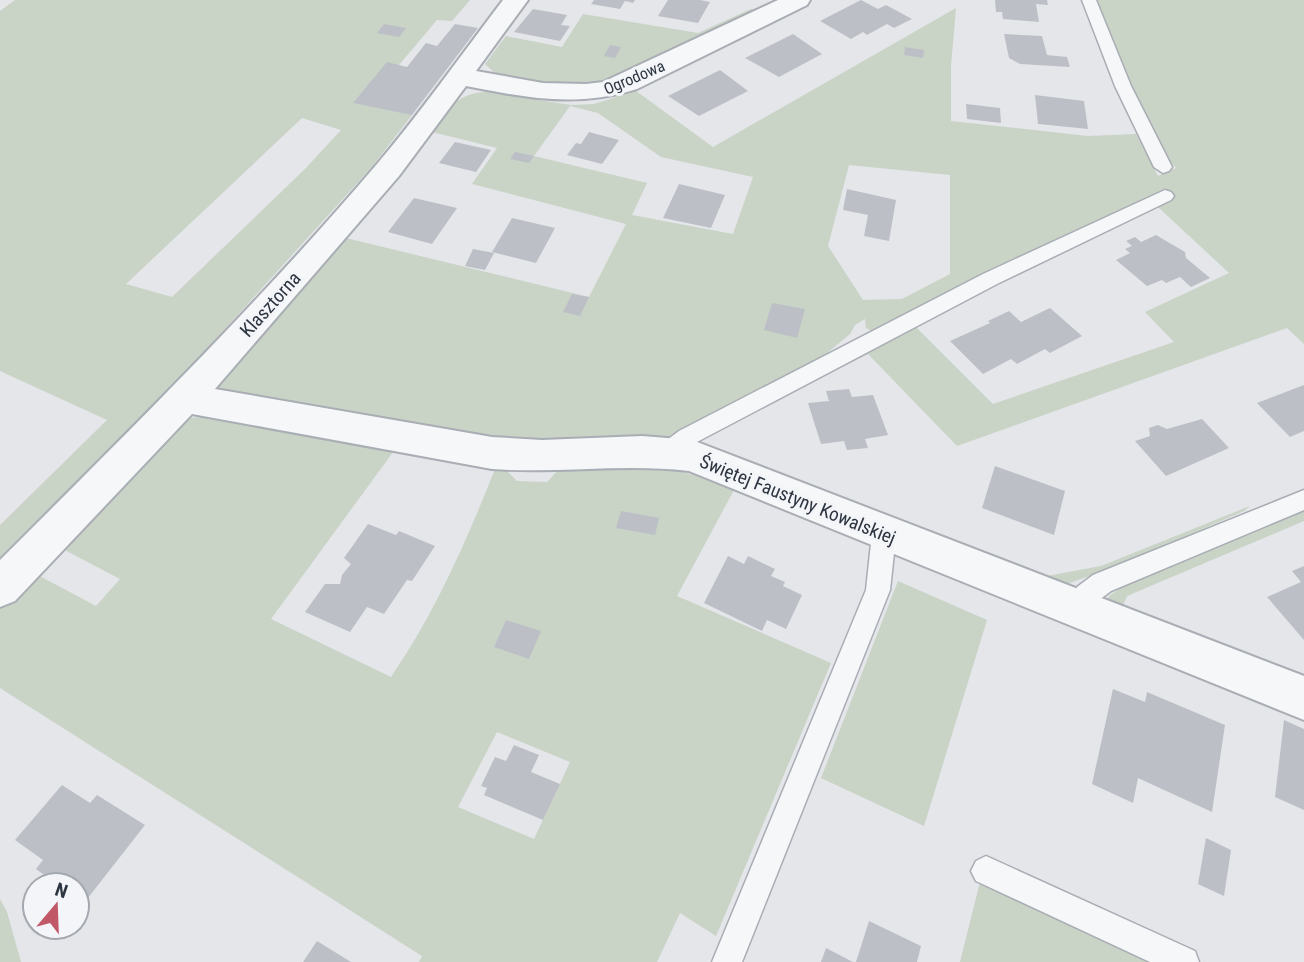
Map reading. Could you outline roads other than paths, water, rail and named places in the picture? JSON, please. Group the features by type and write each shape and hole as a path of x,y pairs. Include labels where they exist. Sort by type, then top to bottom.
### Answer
{"street":[{"name":"Klasztorna","path":"0,588 184,398 389,169 516,0"},
{"name":"Ogrodowa","path":"458,76 562,93 598,93 627,83 798,0"},
{"name":"Świętej Faustyny Kowalskiej","path":"184,398 492,453 521,456 667,453 706,461 884,534 1304,698"}],"lane":[{"path":"1089,0 1123,86 1163,167"},
{"path":"667,453 687,437 990,279 1165,197"},
{"path":"1078,610 1086,595 1102,583 1304,500"},
{"path":"727,962 878,590 884,534"},
{"path":"986,871 1184,962"}]}
